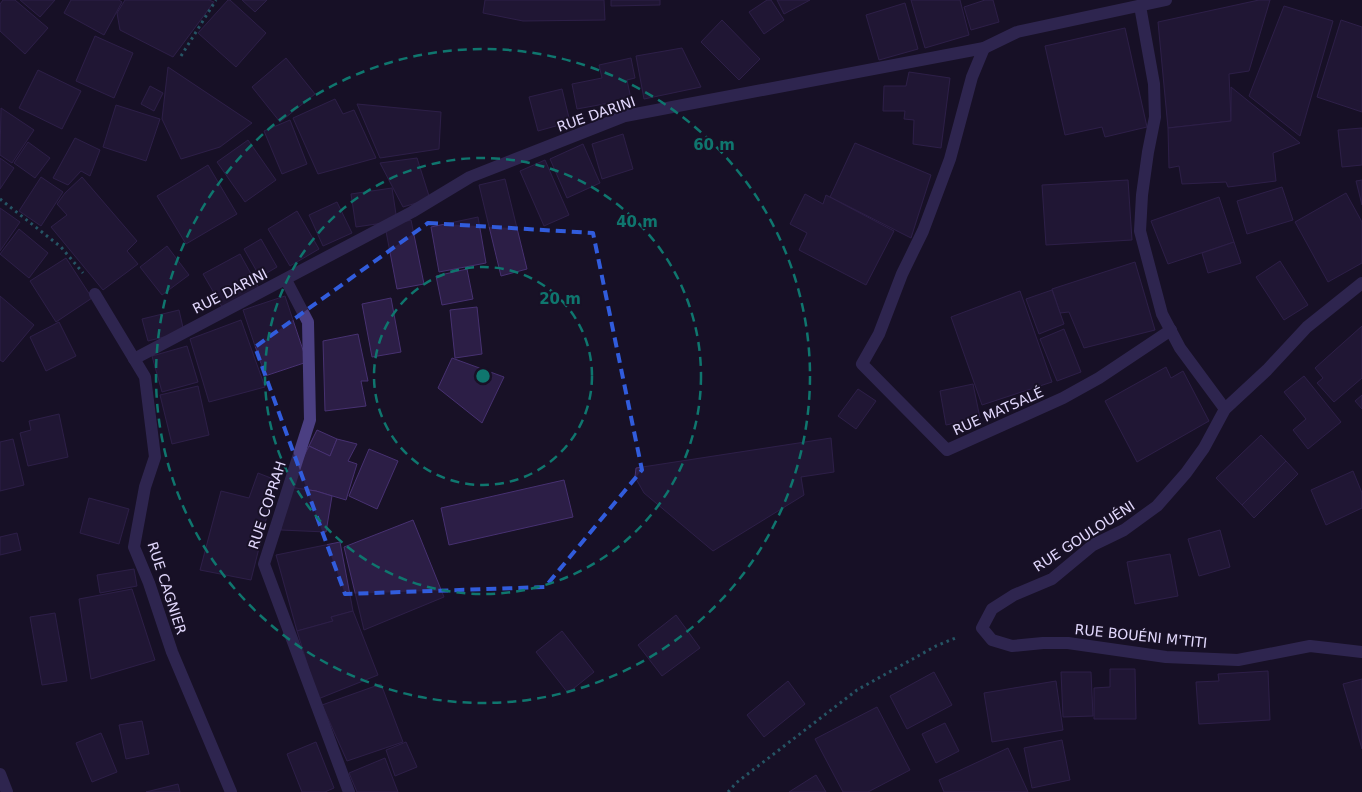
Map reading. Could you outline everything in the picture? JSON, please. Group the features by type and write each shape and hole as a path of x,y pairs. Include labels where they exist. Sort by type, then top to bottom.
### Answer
{"street":[{"name":"RUE DARINI","path":"134,358 286,280 412,212 470,176 625,116 984,48 1017,32 1166,0"},
{"path":"1140,6 1154,84 1155,116 1143,186 1140,231 1162,314 1180,348 1225,408"},
{"name":"RUE MATSALÉ","path":"984,48 972,77 950,159 923,231 902,274 879,334 862,364 947,450 1063,398 1099,378 1171,330"},
{"name":"RUE COPRAH","path":"286,280 308,322 310,420 264,564 349,792"},
{"name":"RUE GOULOUÉNI","path":"982,628 992,609 1014,595 1052,578 1093,545 1124,530 1157,506 1186,473 1204,448 1225,408 1267,370 1307,327 1362,283"},
{"name":"RUE CAGNIER","path":"95,294 145,377 155,457 145,487 134,547 149,583 172,652 231,792"},
{"name":"RUE BOUÉNI M'TITI","path":"982,628 992,640 1012,646 1068,643 1166,657 1238,660 1310,646 1362,652"},
{"path":"0,774 8,792"}],"path":[{"path":"180,56 216,0"},
{"path":"0,199 61,246 80,268 95,294"},
{"path":"728,792 736,783 857,690 936,646 982,628"}],"highlighted area":[{"path":"428,223 593,233 642,470 545,587 345,594 255,347"}],"building":[{"path":"3,0 15,0 48,28 25,54 0,31 0,4"},
{"path":"20,0 55,0 40,17"},
{"path":"71,0 119,0 122,2 104,35 64,13"},
{"path":"125,0 209,0 214,2 173,57 120,30 117,13"},
{"path":"228,0 266,33 236,67 198,33"},
{"path":"242,0 267,0 255,12"},
{"path":"485,0 604,0 605,20 523,21 483,13"},
{"path":"611,0 660,0 660,5 611,6"},
{"path":"767,0 771,0 784,20 764,34 749,12"},
{"path":"777,0 810,0 784,14"},
{"path":"911,0 960,0 969,35 925,48"},
{"path":"985,0 993,0 999,22 971,30 964,7"},
{"path":"1259,0 1270,0 1249,71 1229,74 1231,121 1168,128 1158,22"},
{"path":"905,3 918,49 879,60 866,15"},
{"path":"1284,6 1333,21 1300,136 1249,96"},
{"path":"722,20 760,59 739,80 701,42"},
{"path":"1341,20 1362,27 1362,112 1317,97"},
{"path":"1125,28 1147,127 1105,137 1102,127 1065,135 1045,46"},
{"path":"95,36 133,53 114,98 76,81"},
{"path":"682,48 701,87 644,99 636,56"},
{"path":"286,58 315,94 280,122 252,87"},
{"path":"631,58 635,78 627,80 631,99 577,109 572,84 602,78 599,65"},
{"path":"168,67 252,123 220,147 181,159 162,119"},
{"path":"38,70 81,91 62,129 19,108"},
{"path":"909,72 950,78 941,148 913,144 914,120 904,119 905,111 883,111 884,86 906,86"},
{"path":"150,86 163,93 154,111 141,104"},
{"path":"1231,87 1300,143 1273,153 1276,181 1228,187 1226,182 1182,184 1179,166 1169,168 1168,128 1231,121"},
{"path":"562,89 570,122 538,131 529,97"},
{"path":"335,99 343,114 354,110 376,158 318,174 293,118"},
{"path":"357,104 441,112 439,149 380,158"},
{"path":"116,105 160,119 146,161 103,147"},
{"path":"1,108 34,130 12,163 0,155"},
{"path":"290,120 307,164 282,174 264,131"},
{"path":"1362,128 1362,165 1342,167 1338,130"},
{"path":"623,134 633,169 602,179 592,144"},
{"path":"75,138 100,150 90,176 81,171 68,185 53,178"},
{"path":"248,140 276,180 245,202 217,162"},
{"path":"28,142 50,158 35,178 14,163"},
{"path":"855,143 931,175 911,238 830,197"},
{"path":"583,144 600,183 567,198 550,159"},
{"path":"0,158 14,168 0,189"},
{"path":"417,158 430,199 403,207 380,163"},
{"path":"545,160 569,215 544,226 520,171"},
{"path":"208,165 237,214 186,244 157,196"},
{"path":"41,177 63,192 41,226 19,211"},
{"path":"82,177 137,241 127,251 138,264 103,290 51,227 67,215 57,204 65,193"},
{"path":"505,179 527,269 501,276 479,185"},
{"path":"1128,180 1132,240 1046,245 1042,185"},
{"path":"1362,180 1362,205 1356,181"},
{"path":"1282,187 1293,220 1247,234 1237,201"},
{"path":"392,188 397,221 356,227 351,194"},
{"path":"1346,193 1362,222 1362,263 1328,282 1295,222"},
{"path":"805,194 823,204 826,195 894,231 866,285 799,250 807,233 790,224"},
{"path":"1219,197 1234,242 1168,264 1151,221"},
{"path":"337,202 352,233 323,246 309,215"},
{"path":"0,208 20,222 0,251"},
{"path":"297,211 319,249 290,266 268,229"},
{"path":"478,217 486,263 439,272 431,227"},
{"path":"411,220 424,284 397,289 385,226"},
{"path":"19,229 48,253 29,278 0,254"},
{"path":"261,239 277,267 260,277 244,249"},
{"path":"1234,242 1241,263 1208,273 1202,253"},
{"path":"167,246 189,275 162,295 140,267"},
{"path":"240,254 261,292 225,312 203,274"},
{"path":"66,258 92,298 56,322 30,281"},
{"path":"1280,261 1308,305 1284,320 1256,277"},
{"path":"1135,262 1155,330 1084,348 1069,312 1060,313 1052,289"},
{"path":"467,269 473,299 442,305 436,276"},
{"path":"1052,290 1064,324 1039,334 1026,299"},
{"path":"1020,291 1052,382 982,405 951,317"},
{"path":"0,296 34,325 3,362 0,360"},
{"path":"285,296 307,362 265,376 243,310"},
{"path":"391,298 401,352 372,357 362,304"},
{"path":"477,307 482,354 455,358 450,310"},
{"path":"179,310 184,332 148,341 142,319"},
{"path":"241,320 265,387 209,402 190,339"},
{"path":"59,322 76,356 46,371 30,337"},
{"path":"1362,326 1362,378 1334,402 1317,383 1323,378 1315,368"},
{"path":"1064,329 1081,372 1057,381 1040,339"},
{"path":"358,334 368,381 361,381 366,406 325,411 323,341"},
{"path":"187,346 198,382 162,392 152,356"},
{"path":"452,358 504,377 482,423 438,388"},
{"path":"1166,367 1171,378 1183,371 1209,421 1137,462 1105,401"},
{"path":"1304,376 1341,422 1308,449 1293,430 1306,419 1284,392"},
{"path":"973,384 980,418 946,425 940,391"},
{"path":"198,386 209,435 172,444 160,395"},
{"path":"858,389 876,401 856,429 838,416"},
{"path":"1362,395 1362,409 1355,401"},
{"path":"59,414 68,457 28,466 20,433 31,430 29,421"},
{"path":"317,430 337,439 330,456 309,446"},
{"path":"1261,435 1286,461 1242,505 1216,478"},
{"path":"831,438 834,472 801,477 804,495 713,551 644,493 635,477 636,468"},
{"path":"13,439 24,485 0,491 0,442"},
{"path":"337,439 357,444 348,461 357,464 346,500 316,491 288,487 309,446 330,456"},
{"path":"369,449 398,461 377,509 349,496"},
{"path":"1286,461 1298,474 1254,518 1242,505"},
{"path":"1353,471 1362,493 1362,508 1326,525 1311,490"},
{"path":"258,473 276,480 251,580 200,570 221,491 249,498"},
{"path":"564,480 573,517 449,545 441,508"},
{"path":"288,487 316,491 332,496 326,532 281,530"},
{"path":"89,498 129,509 119,544 80,533"},
{"path":"413,520 444,597 364,630 344,547"},
{"path":"1220,530 1230,567 1199,576 1188,539"},
{"path":"17,533 21,550 0,555 0,537"},
{"path":"340,542 353,611 331,617 333,621 297,631 276,555"},
{"path":"1170,554 1178,596 1135,604 1127,562"},
{"path":"134,569 137,586 100,593 97,575"},
{"path":"132,589 155,660 91,679 79,599"},
{"path":"353,611 378,675 318,699 297,631 333,621 331,617"},
{"path":"55,613 67,681 42,685 30,617"},
{"path":"676,615 700,648 662,676 638,645"},
{"path":"562,631 594,672 568,693 536,652"},
{"path":"1110,669 1135,669 1136,719 1094,719 1094,688 1110,687"},
{"path":"1268,671 1270,720 1199,724 1196,682 1219,681 1218,674"},
{"path":"934,672 952,705 907,729 890,696"},
{"path":"1061,672 1091,672 1093,716 1063,717"},
{"path":"1362,679 1362,749 1343,684"},
{"path":"788,681 805,704 764,737 747,715"},
{"path":"1056,681 1063,730 992,742 984,693"},
{"path":"381,684 403,742 347,761 322,705"},
{"path":"877,707 910,770 868,792 843,792 815,739"},
{"path":"142,721 149,754 126,759 119,725"},
{"path":"945,723 959,751 936,763 922,734"},
{"path":"101,733 117,772 92,782 76,743"},
{"path":"1062,740 1070,780 1032,788 1024,748"},
{"path":"316,742 334,788 325,792 302,792 287,754"},
{"path":"406,742 417,767 395,776 386,750"},
{"path":"1008,748 1028,792 944,792 939,780"},
{"path":"385,758 398,792 357,792 349,773"},
{"path":"816,775 826,792 789,792"},
{"path":"178,784 180,792 146,792"}]}
